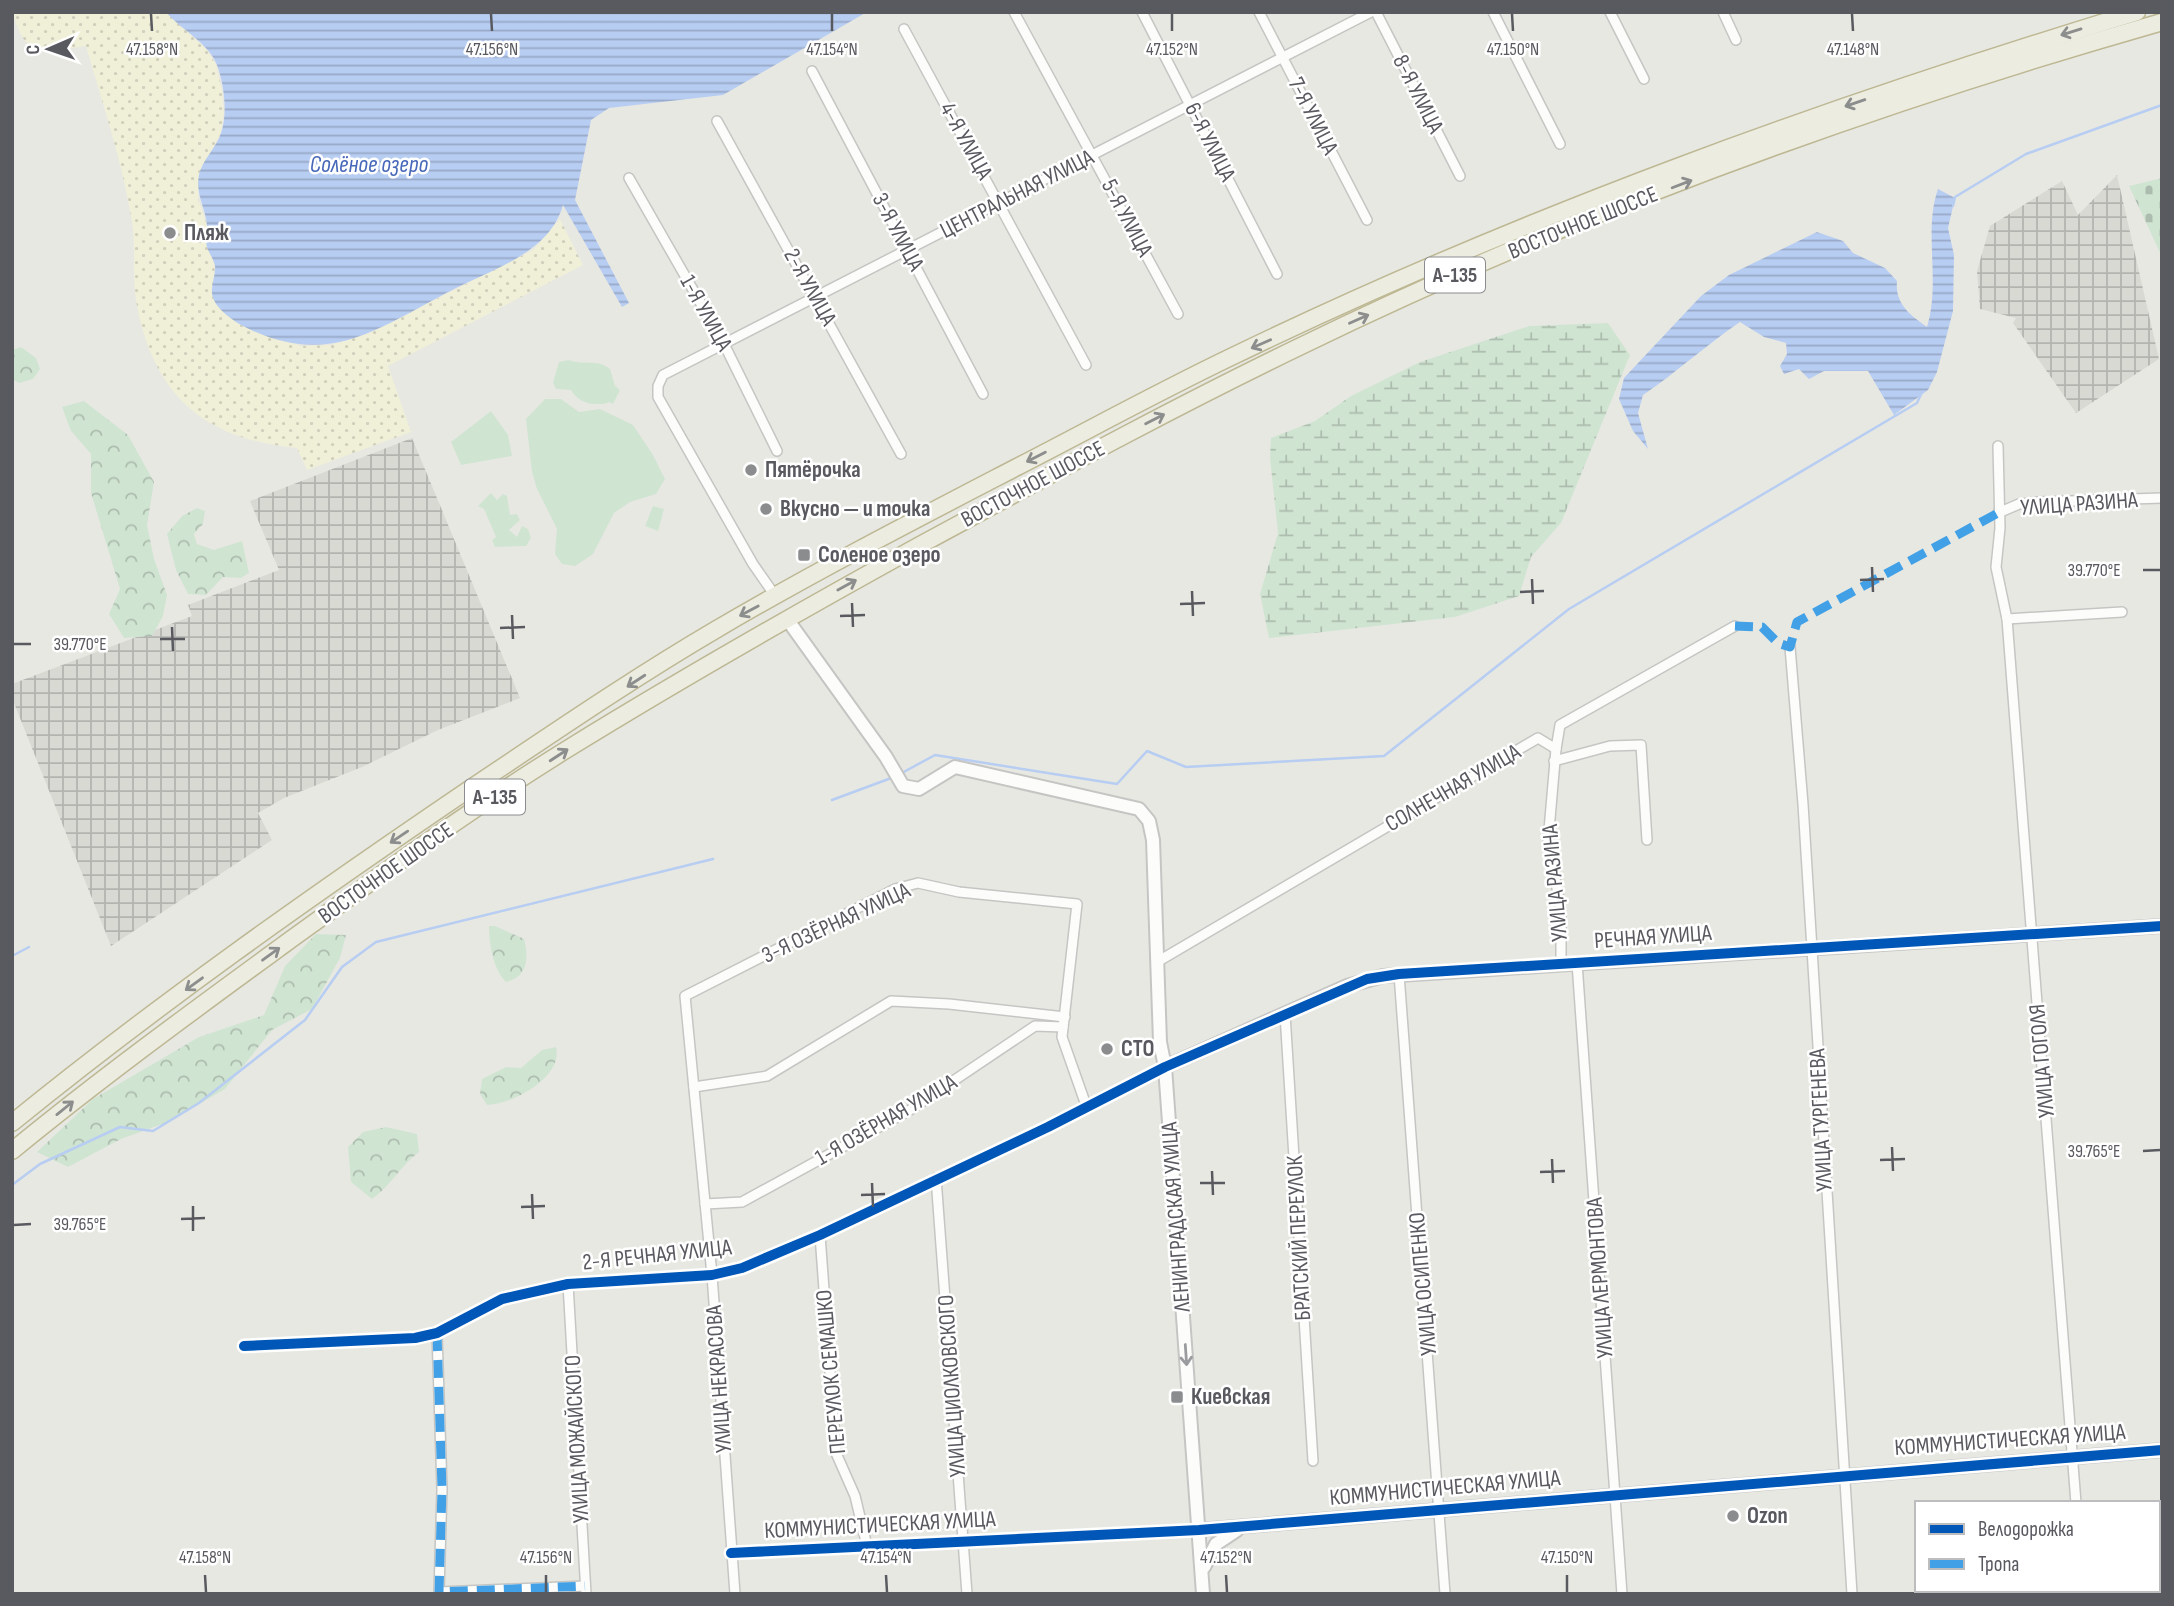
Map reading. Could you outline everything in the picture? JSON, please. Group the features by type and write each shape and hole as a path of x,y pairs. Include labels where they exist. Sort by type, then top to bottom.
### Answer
{"highway":[{"name":"ВОСТОЧНОЕ ШОССЕ","path":"12,1123 97,1054 379,850 713,631 882,537 1232,356 1409,277 1769,132 1978,60 2137,12"},
{"name":"ВОСТОЧНОЕ ШОССЕ","path":"12,1151 110,1072 390,867 527,776 787,618 1044,477 1303,344 1460,273 1625,205 1818,132 2018,64 2162,22"},
{"path":"1044,477 1053,468 1105,439 1111,434 1112,428 1102,426 1073,438"},
{"path":"516,758 515,772 527,776"}],"street":[{"name":"5-Я УЛИЦА","path":"1014,12 1178,314"},
{"name":"6-Я УЛИЦА","path":"1142,12 1276,274"},
{"name":"7-Я УЛИЦА","path":"1259,12 1367,220"},
{"name":"ЦЕНТРАЛЬНАЯ УЛИЦА","path":"776,597 753,564 658,397 658,386 663,375 1374,12"},
{"name":"8-Я УЛИЦА","path":"1374,12 1460,176"},
{"path":"1493,12 1560,144"},
{"path":"1610,12 1644,79"},
{"path":"1723,12 1736,40"},
{"name":"4-Я УЛИЦА","path":"904,29 1086,365"},
{"name":"3-Я УЛИЦА","path":"812,71 984,394"},
{"name":"2-Я УЛИЦА","path":"718,121 901,454"},
{"name":"1-Я УЛИЦА","path":"629,177 724,344 777,451"},
{"name":"УЛИЦА ГОГОЛЯ","path":"1998,446 1996,568 2007,619 2076,1501"},
{"name":"УЛИЦА РАЗИНА","path":"1998,513 2019,505 2038,502 2162,498"},
{"path":"2007,619 2122,612"},
{"name":"ЛЕНИНГРАДСКАЯ УЛИЦА","path":"787,618 903,786 919,789 955,767 1139,809 1149,821 1153,841 1160,1042 1165,1067 1203,1594"},
{"name":"СОЛНЕЧНАЯ УЛИЦА","path":"1157,961 1538,738 1556,748 1560,725 1735,626"},
{"name":"УЛИЦА ТУРГЕНЕВА","path":"1790,647 1852,1594"},
{"path":"1554,761 1610,746 1641,745 1647,840"},
{"name":"УЛИЦА РАЗИНА","path":"1556,748 1548,842 1561,909 1561,964"},
{"name":"3-Я ОЗЁРНАЯ УЛИЦА","path":"685,996 895,889 918,883 959,892 1077,904 1064,1022"},
{"name":"РЕЧНАЯ УЛИЦА","path":"1165,1067 1367,979 1399,974 2162,926"},
{"name":"УЛИЦА ЛЕРМОНТОВА","path":"1577,963 1622,1594"},
{"name":"УЛИЦА ОСИПЕНКО","path":"1399,974 1441,1509 1445,1594"},
{"name":"УЛИЦА НЕКРАСОВА","path":"685,996 712,1275 735,1594"},
{"path":"694,1087 767,1076 891,1001 948,1004 1064,1022 1062,1037 1087,1108"},
{"name":"БРАТСКИЙ ПЕРЕУЛОК","path":"1285,1014 1313,1461"},
{"name":"1-Я ОЗЁРНАЯ УЛИЦА","path":"705,1204 742,1202 910,1110 1035,1026 1064,1022"},
{"name":"2-Я РЕЧНАЯ УЛИЦА","path":"244,1346 415,1338 437,1333 502,1298 568,1284 712,1275 742,1268 820,1236 936,1178 1087,1108 1165,1067"},
{"name":"УЛИЦА ЦИОЛКОВСКОГО","path":"936,1178 967,1594"},
{"name":"ПЕРЕУЛОК СЕМАШКО","path":"820,1236 836,1453 855,1496 867,1546"},
{"name":"УЛИЦА МОЖАЙСКОГО","path":"568,1284 585,1590"},
{"path":"437,1333 442,1489 439,1592 585,1590"},
{"name":"КОММУНИСТИЧЕСКАЯ УЛИЦА","path":"732,1553 1199,1530 1843,1474 2162,1450"},
{"name":"КОММУНИСТИЧЕСКАЯ УЛИЦА","path":"1202,1577 1208,1556 1216,1544 1226,1535 1248,1525"}],"shaded area":[{"path":"2117,175 2159,359 2076,413 2013,323 2016,318 1980,309 1977,271 1990,226 2062,181 2078,215"},
{"path":"412,438 520,698 438,730 362,767 284,798 258,813 272,840 111,946 12,698 12,684 192,616 188,605 279,570 250,501"}],"green space":[{"path":"2162,178 2162,257 2129,186"},
{"path":"1608,323 1630,355 1561,523 1531,557 1519,596 1455,617 1269,638 1260,594 1278,533 1270,458 1271,438 1315,421 1351,396 1420,362 1529,326"},
{"path":"21,347 36,358 40,369 33,379 19,383 12,379 12,350"},
{"path":"569,360 600,364 610,369 615,386 620,390 613,404 588,403 574,395 571,390 556,389 553,383 559,362"},
{"path":"545,399 561,399 579,412 600,409 633,425 665,479 656,494 630,502 614,513 593,554 575,566 562,564 555,554 557,529 537,489 532,472 526,419"},
{"path":"84,401 128,435 154,482 147,525 154,559 167,595 163,616 152,636 124,638 109,614 120,589 91,493 91,454 71,431 62,407"},
{"path":"491,411 508,435 512,456 461,465 451,442"},
{"path":"491,493 497,500 503,494 507,496 510,515 517,514 520,520 509,530 517,537 522,526 528,529 531,538 526,546 495,547 492,540 496,537 484,509 478,506"},
{"path":"653,506 664,509 658,531 645,526"},
{"path":"197,508 205,511 203,524 194,534 197,544 214,550 242,541 249,573 241,578 223,577 206,595 188,594 176,570 167,534 182,516"},
{"path":"489,926 524,939 526,960 523,971 506,982 495,963"},
{"path":"316,934 346,935 340,958 312,1009 272,1030 225,1089 168,1122 121,1139 68,1167 37,1152 93,1099 199,1037 264,1015 285,966"},
{"path":"556,1047 552,1069 544,1079 521,1095 487,1105 480,1094 482,1079 506,1067 521,1068 542,1050"},
{"path":"386,1127 417,1134 419,1152 372,1199 351,1182 348,1147 363,1132"}],"sand":[{"name":"Пляж","path":"13,12 166,12 207,50 216,65 224,113 221,133 199,174 198,199 207,225 206,243 215,266 212,293 300,346 331,345 367,334 533,250 560,219 583,265 388,366 411,432 307,470 297,448 236,435 211,423 190,408 172,389 157,366 145,338 137,306 133,227 127,194 86,46 49,50 31,46 17,28"}],"water":[{"name":"Солёное озеро","path":"166,12 867,12 723,95 609,108 591,120 575,200 629,303 622,307 563,205 546,235 533,247 503,266 352,339 328,344 302,344 274,339 243,326 224,312 213,298 215,266 206,244 206,219 198,182 201,169 219,138 223,125 223,89 213,57"},
{"path":"1938,189 1955,198 1948,228 1954,255 1953,311 1937,372 1928,390 1894,415 1868,371 1824,371 1809,379 1799,369 1784,374 1780,366 1787,354 1786,343 1764,337 1740,322 1643,395 1638,413 1648,449 1633,431 1619,399 1624,378 1701,296 1729,275 1817,232 1843,241 1853,253 1885,268 1897,281 1898,296 1904,308 1927,327 1933,292 1932,222"}],"waterway":[{"path":"1953,206 1955,197 2026,154 2162,105"},
{"path":"900,774 935,755 1117,784 1147,751 1186,767 1384,756 1569,609 1917,403 1922,392"},
{"path":"832,800 894,777"},
{"path":"12,1185 40,1164 120,1127 153,1131 199,1103 305,1020 342,967 376,942 713,859"},
{"path":"12,956 29,947"}],"marked path":[{"path":"1735,626 1762,627 1778,643 1790,647 1797,622 1998,513"},
{"path":"437,1333 442,1489 439,1592 585,1586"}],"cycle path":[{"path":"244,1346 415,1338 437,1333 502,1299 568,1284 712,1275 742,1268 820,1235 1048,1127 1165,1067 1367,979 1399,974 2162,926"},
{"path":"731,1553 1199,1530 2162,1450"}],"place":[{"name":"Пляж","path":"170,233"},
{"name":"Пятёрочка","path":"751,470"},
{"name":"Вкусно — и точка","path":"766,509"},
{"name":"Соленое озеро","path":"804,555"},
{"name":"СТО","path":"1107,1049"},
{"name":"Киевская","path":"1177,1397"},
{"name":"Ozon","path":"1733,1516"}]}
